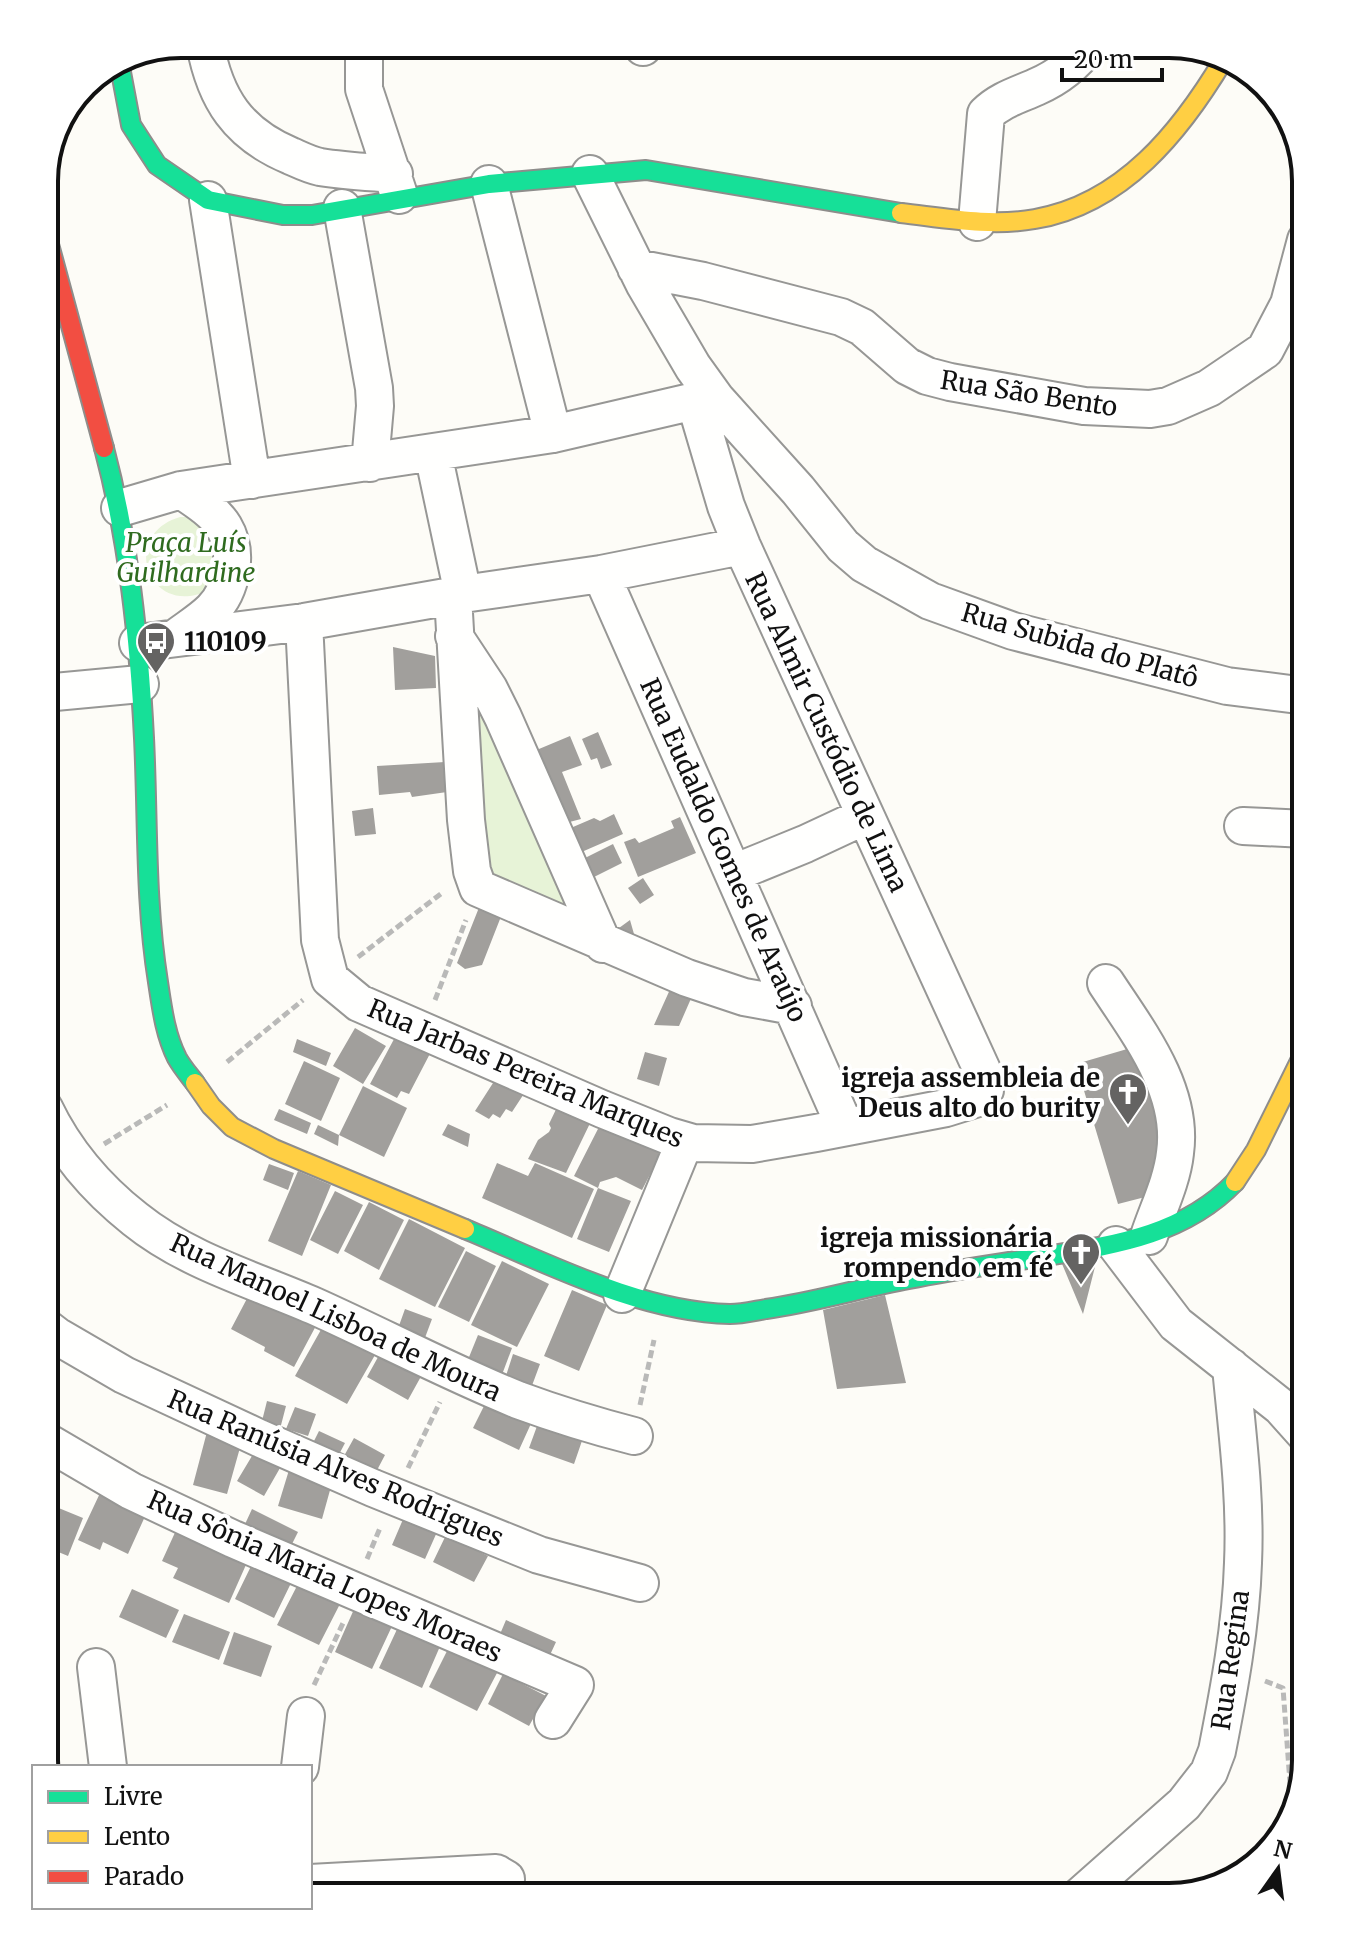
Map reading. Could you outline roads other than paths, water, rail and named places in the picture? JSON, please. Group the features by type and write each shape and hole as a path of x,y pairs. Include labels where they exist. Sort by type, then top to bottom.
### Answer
{"street":[{"path":"209,58 218,92 254,137 316,166 397,187 489,184 646,170 796,198 977,222 1032,220 1059,214 1107,191 1156,153 1197,104 1218,68"},
{"path":"364,58 364,89 397,187"},
{"path":"977,222 986,114 996,104 1063,72 1080,58"},
{"path":"121,74 131,125 157,165 208,200 283,215 312,215 342,208 397,187"},
{"name":"Rua Subida do Platô","path":"590,174 636,268 693,367 706,400 798,490 843,546 864,564 902,587 1013,631 1227,686 1292,694"},
{"path":"489,184 553,434"},
{"path":"208,200 252,480"},
{"path":"342,208 374,388 370,463"},
{"name":"Rua São Bento","path":"636,268 703,281 841,317 862,327 907,366 950,382 1037,395 1084,406 1150,409 1168,406 1209,388 1265,350 1292,293"},
{"path":"58,278 156,642 140,684 147,879 156,978 170,1045 196,1088 232,1127 274,1149 622,1294 661,1304 731,1314 809,1303 908,1279 1132,1240 1202,1212 1229,1189 1248,1165 1292,1072"},
{"path":"120,508 181,490 553,434 706,400 726,506 742,546"},
{"path":"433,453 458,595 453,635 462,782 475,879 603,944 724,991 793,1006"},
{"path":"156,642 212,610 223,596 231,569 232,553 224,527 181,490"},
{"name":"Rua Almir Custódio de Lima","path":"156,642 304,622 601,574 742,546 982,1070 985,1090"},
{"name":"Rua Eudaldo Gomes de Araújo","path":"601,574 845,1127"},
{"name":"Rua Jarbas Pereira Marques","path":"304,622 320,940 330,979 359,1003 602,1109 685,1141 719,1145 752,1144 946,1108 978,1098 985,1090"},
{"path":"453,635 478,670 503,717 603,944"},
{"path":"58,692 140,684"},
{"path":"734,873 865,816"},
{"path":"1243,826 1292,828"},
{"path":"1106,983 1160,1070 1174,1116 1174,1161 1132,1240"},
{"name":"Rua Manoel Lisboa de Moura","path":"58,1131 76,1161 96,1184 136,1221 172,1244 519,1400 634,1436"},
{"path":"622,1294 685,1141"},
{"path":"1132,1240 1176,1324 1292,1418"},
{"name":"Rua Ranúsia Alves Rodrigues","path":"58,1335 124,1375 395,1497 539,1555 640,1583"},
{"name":"Rua Regina","path":"1095,1883 1184,1804 1209,1772 1219,1738 1240,1617 1244,1560 1238,1435 1231,1367"},
{"name":"Rua Sônia Maria Lopes Moraes","path":"58,1448 131,1491 233,1539 575,1685 553,1720"},
{"path":"96,1667 108,1765"},
{"path":"300,1765 306,1716"},
{"path":"312,1883 496,1873 502,1883"}],"place":[{"name":"110109","path":"156,675"},
{"name":"igreja assembleia de Deus alto do burity","path":"1128,1126"},
{"name":"igreja missionária rompendo em fé","path":"1081,1286"}],"park label":[{"name":"Praça Luís Guilhardine","path":"186,557"}]}
